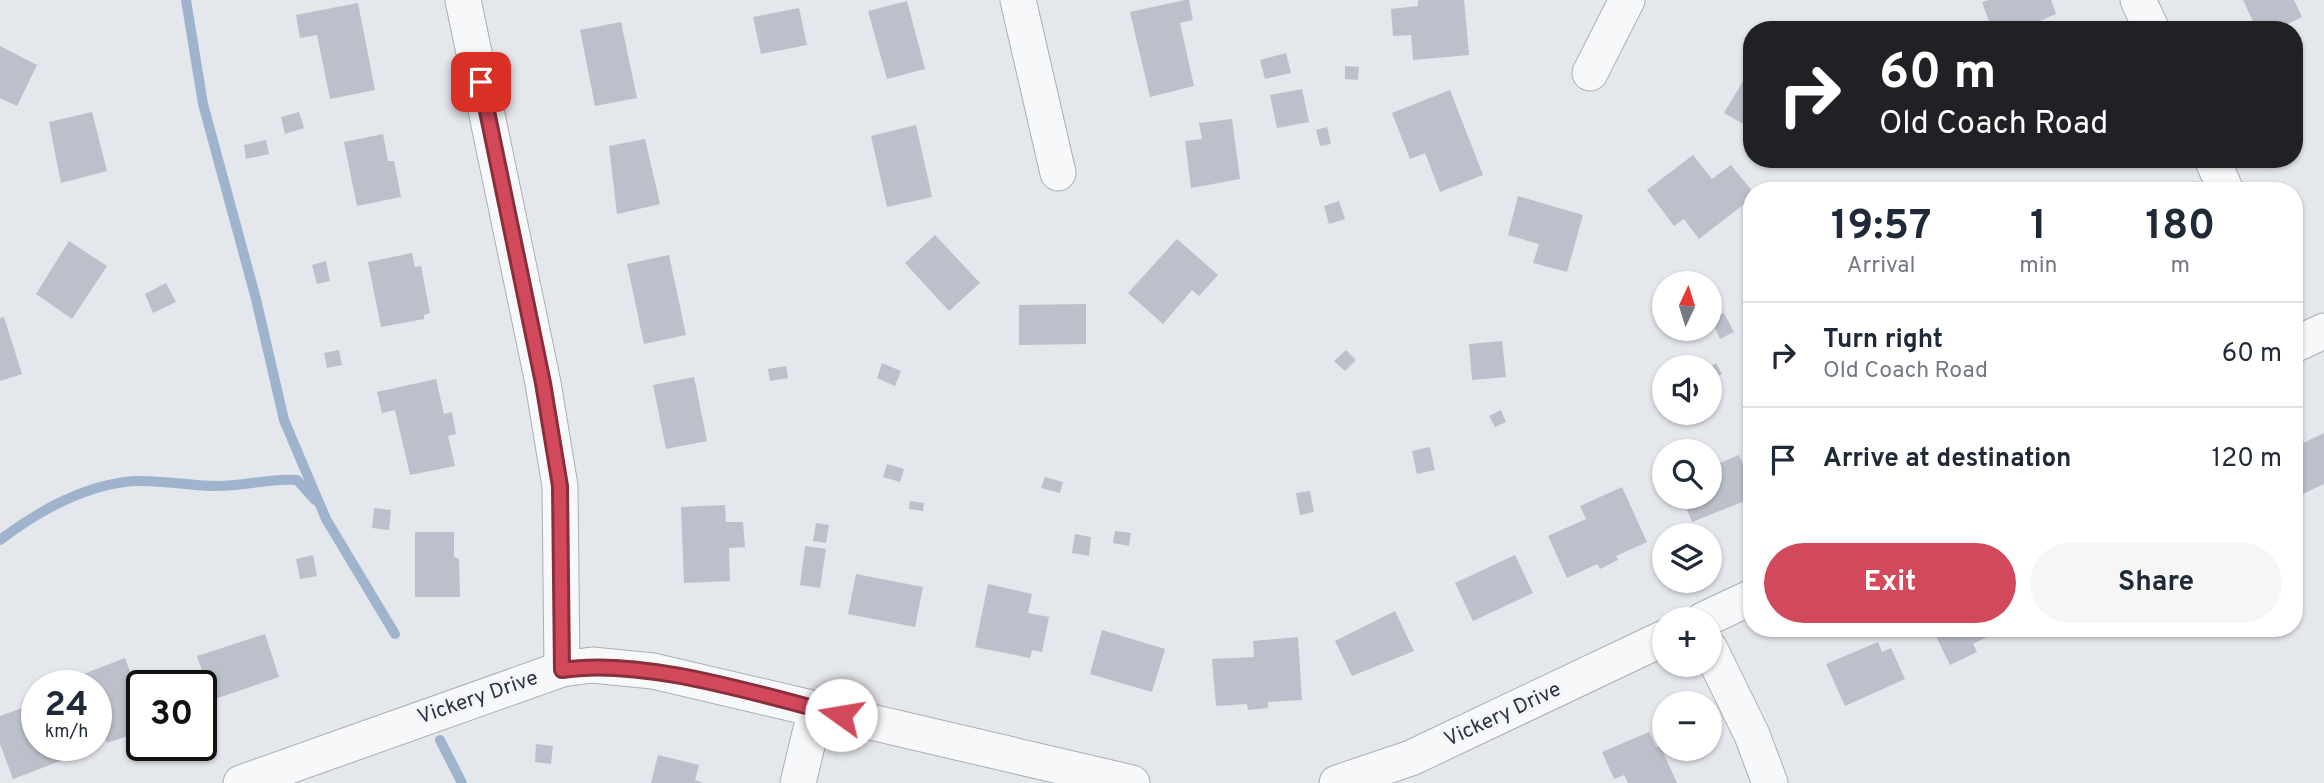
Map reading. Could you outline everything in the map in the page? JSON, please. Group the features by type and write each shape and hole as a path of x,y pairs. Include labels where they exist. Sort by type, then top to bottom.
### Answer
{"street":[{"path":"464,0 543,383 560,486 562,670"},
{"path":"1018,0 1058,173"},
{"path":"1590,74 1627,0"},
{"path":"2138,0 2148,21"},
{"path":"1722,611 1743,601"},
{"name":"Vickery Drive","path":"1337,783 1411,758 1652,644"},
{"name":"Vickery Drive","path":"241,783 502,688 562,670 592,665 653,671 1132,783"},
{"path":"1722,674 1752,735 1770,783"},
{"path":"798,783 816,708"}],"building":[{"path":"1189,0 1193,20 1180,23 1194,86 1150,97 1130,12"},
{"path":"1418,0 1464,0 1469,55 1413,60 1411,35 1393,36 1391,9 1418,6"},
{"path":"2051,0 2056,14 2040,21 1989,21 1982,2"},
{"path":"2243,0 2294,0 2302,17 2294,21 2253,21"},
{"path":"907,1 925,69 887,79 868,11"},
{"path":"358,3 375,90 330,99 317,35 300,38 296,15"},
{"path":"799,8 807,45 761,54 753,17"},
{"path":"621,22 637,98 595,106 580,30"},
{"path":"0,46 37,65 17,106 0,98"},
{"path":"1286,53 1291,73 1265,79 1260,60"},
{"path":"1345,66 1359,67 1358,80 1345,79"},
{"path":"1743,81 1743,124 1724,113"},
{"path":"1302,89 1309,122 1277,128 1270,95"},
{"path":"1450,90 1483,175 1440,192 1425,153 1410,159 1392,113"},
{"path":"92,112 107,171 61,183 49,122"},
{"path":"299,112 304,128 285,134 281,117"},
{"path":"1232,119 1240,179 1191,188 1185,141 1202,139 1199,123"},
{"path":"916,125 932,197 887,207 871,136"},
{"path":"1327,127 1331,144 1320,146 1316,130"},
{"path":"383,134 388,161 394,161 401,197 357,206 344,142"},
{"path":"645,139 660,204 617,214 609,146"},
{"path":"266,140 269,154 246,159 244,145"},
{"path":"1693,155 1712,179 1731,165 1745,182 1743,205 1699,239 1684,219 1674,226 1647,190"},
{"path":"1518,196 1583,215 1567,272 1533,263 1539,244 1508,235"},
{"path":"1339,201 1345,219 1329,224 1324,206"},
{"path":"935,235 980,283 949,311 905,263"},
{"path":"1177,239 1218,275 1199,296 1192,290 1163,324 1128,293"},
{"path":"69,241 107,266 72,319 36,294"},
{"path":"412,253 415,267 421,266 430,313 424,315 424,319 381,327 368,262"},
{"path":"669,255 686,335 644,344 627,264"},
{"path":"326,261 330,281 317,284 312,265"},
{"path":"166,283 176,302 153,313 145,294"},
{"path":"1086,304 1086,344 1019,345 1019,305"},
{"path":"1724,313 1734,332 1722,338"},
{"path":"4,317 22,374 0,381 0,318"},
{"path":"1502,341 1506,377 1472,380 1469,344"},
{"path":"339,350 342,365 327,368 324,353"},
{"path":"1346,350 1356,360 1345,371 1334,361"},
{"path":"882,363 901,371 895,386 877,378"},
{"path":"786,366 788,378 770,381 768,369"},
{"path":"694,377 707,441 666,449 653,385"},
{"path":"436,379 444,414 452,412 456,434 448,436 455,466 410,475 395,410 382,413 377,392"},
{"path":"1501,410 1506,422 1495,427 1489,416"},
{"path":"2324,433 2324,484 2303,494 2303,443"},
{"path":"1430,447 1435,470 1417,474 1412,451"},
{"path":"1739,455 1743,465 1743,502 1692,522 1687,509 1722,509 1722,462"},
{"path":"887,464 904,469 900,482 883,477"},
{"path":"1045,477 1063,482 1060,493 1041,488"},
{"path":"1622,487 1647,542 1616,556 1618,560 1600,569 1597,564 1567,578 1548,536 1586,519 1580,506"},
{"path":"1310,491 1314,512 1300,515 1296,493"},
{"path":"910,501 924,503 923,511 909,509"},
{"path":"725,505 726,522 743,522 745,547 729,548 730,581 684,583 681,507"},
{"path":"374,508 391,510 389,530 372,528"},
{"path":"816,523 829,525 826,543 813,541"},
{"path":"1115,531 1131,533 1129,546 1113,543"},
{"path":"415,532 454,532 454,557 459,559 460,597 415,597"},
{"path":"1075,534 1091,537 1089,556 1072,553"},
{"path":"805,546 826,549 820,588 800,585"},
{"path":"313,555 317,576 300,579 296,559"},
{"path":"1515,555 1533,593 1473,621 1455,583"},
{"path":"856,574 923,587 915,627 848,614"},
{"path":"988,584 1032,594 1028,613 1049,617 1042,652 1032,650 1030,658 975,647"},
{"path":"1395,611 1414,651 1352,676 1335,641"},
{"path":"1102,630 1165,649 1152,692 1090,674"},
{"path":"265,634 279,677 217,698 217,670 202,670 197,656"},
{"path":"1298,637 1302,700 1268,702 1268,708 1248,710 1247,704 1216,706 1212,659 1254,657 1253,641"},
{"path":"1936,637 1987,637 1973,644 1977,652 1950,665"},
{"path":"1878,642 1882,652 1891,648 1905,679 1845,706 1826,664"},
{"path":"125,658 129,670 126,670 126,736 112,741 112,670 94,670"},
{"path":"21,708 21,761 61,761 13,779 0,744 0,716"},
{"path":"1649,732 1652,738 1652,761 1667,761 1677,783 1628,783 1624,775 1614,779 1602,752"},
{"path":"536,744 553,746 551,764 535,762"},
{"path":"658,755 699,765 695,780 703,783 651,783"}],"waterway":[{"path":"186,0 203,104 256,299 284,420 326,519 395,634"},
{"path":"0,540 64,500 119,483 147,481 217,486 297,480 315,500"},
{"path":"440,740 462,783"}],"route":[{"path":"481,82 543,383 560,486 562,670 592,665 653,671 841,715"}]}
